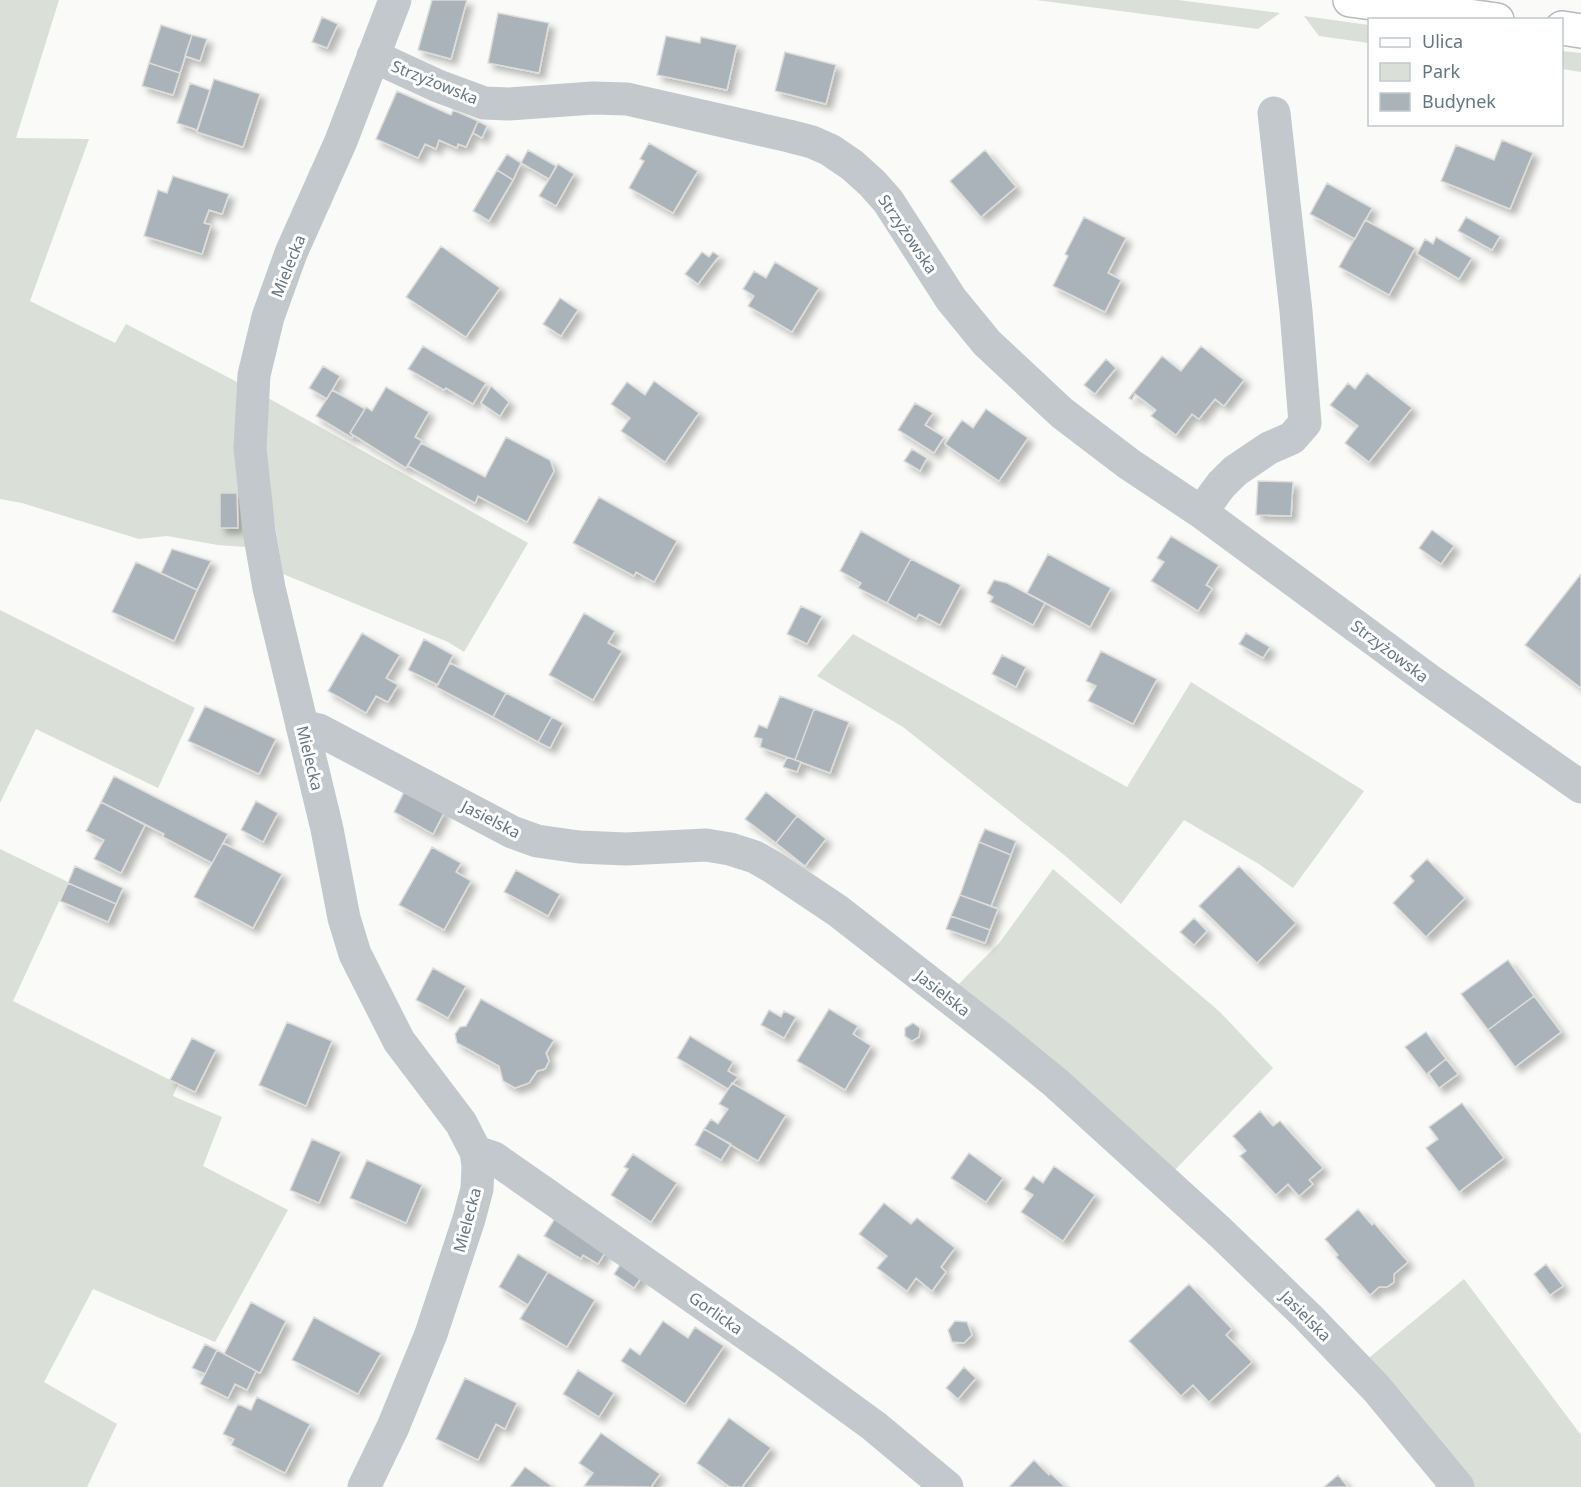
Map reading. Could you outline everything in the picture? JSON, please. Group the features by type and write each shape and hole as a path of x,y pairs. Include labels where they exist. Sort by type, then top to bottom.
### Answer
{"main road":[{"path":"1350,0 1482,18"},
{"path":"1563,28 1581,31"}],"street":[{"name":"Mielecka","path":"364,1487 393,1427 454,1270 477,1189 478,1166 476,1152 451,1108 399,1041 355,954 344,918 327,829 284,654 259,531 250,448 254,375 268,317 395,0"},
{"name":"Strzyżowska","path":"373,56 446,90 484,103 509,104 593,98 627,99 789,136 830,150 852,165 888,201 951,299 987,343 1062,413 1129,464 1201,512 1429,680 1581,787"},
{"path":"1201,512 1221,485 1235,471 1269,448 1292,438 1305,423 1296,311 1274,113"},
{"name":"Jasielska","path":"302,726 319,730 512,832 537,841 579,847 626,849 706,845 755,857 774,867 838,911 1001,1038 1114,1133 1220,1232 1339,1349 1376,1388 1458,1487"},
{"name":"Gorlicka","path":"476,1152 494,1158 785,1361 874,1426 947,1487"}],"green space":[{"path":"0,0 59,0 16,138 89,139 30,301 115,343 126,324 237,382 236,444 246,547 218,545 167,536 139,539 22,503 0,499"},
{"path":"1036,0 1178,0 1280,13 1258,29"},
{"path":"1304,16 1368,25 1368,43 1319,36"},
{"path":"1563,51 1581,53 1581,72 1563,69"},
{"path":"268,398 528,543 464,652 448,642 283,574 264,456"},
{"path":"0,610 195,708 158,788 36,729 0,803"},
{"path":"853,634 1127,787 1191,682 1364,791 1293,888 1259,864 1184,820 1121,904 1063,854 903,727 817,676"},
{"path":"0,849 68,882 13,1001 178,1084 173,1096 222,1117 203,1166 288,1210 215,1342 93,1289 44,1382 117,1424 87,1487 0,1487"},
{"path":"1053,869 1220,1012 1273,1068 1172,1173 955,988 1000,942"},
{"path":"1464,1279 1581,1435 1581,1487 1469,1487 1364,1362"}],"building":[{"path":"432,0 467,0 451,59 418,50"},
{"path":"498,13 549,23 539,73 488,63"},
{"path":"322,17 338,24 327,48 312,42"},
{"path":"161,25 192,35 180,73 149,63"},
{"path":"192,35 207,39 200,61 185,56"},
{"path":"666,36 700,43 701,37 737,45 727,90 657,75"},
{"path":"785,52 836,65 826,104 775,91"},
{"path":"149,63 180,73 173,95 142,86"},
{"path":"214,79 260,94 243,147 197,132"},
{"path":"190,83 210,90 197,130 177,123"},
{"path":"397,91 451,115 453,110 478,121 466,147 458,144 457,148 439,140 436,149 425,144 418,158 376,139"},
{"path":"478,121 487,126 482,138 473,133"},
{"path":"1502,140 1533,153 1510,209 1441,181 1456,145 1494,160"},
{"path":"649,143 698,171 673,213 629,188 644,161 640,159"},
{"path":"528,150 556,166 549,179 521,163"},
{"path":"985,150 1016,187 981,217 950,181"},
{"path":"507,154 521,163 513,180 497,170"},
{"path":"558,164 574,174 556,206 539,196"},
{"path":"497,170 513,180 489,221 473,211"},
{"path":"173,176 229,194 222,214 209,210 204,223 211,225 202,254 144,236 158,190 167,193"},
{"path":"1327,183 1372,208 1355,239 1310,214"},
{"path":"1084,217 1126,238 1108,273 1121,280 1105,312 1053,286 1068,256 1065,254"},
{"path":"1466,217 1500,236 1492,250 1458,231"},
{"path":"1365,220 1415,248 1389,295 1339,267"},
{"path":"1436,237 1472,258 1459,279 1417,254 1425,239 1433,244"},
{"path":"441,246 500,288 466,337 406,297"},
{"path":"702,252 709,257 713,252 719,256 698,284 685,274"},
{"path":"775,262 819,288 792,332 748,306 754,296 743,289 754,271 766,278"},
{"path":"560,298 578,310 561,336 543,324"},
{"path":"423,346 486,383 473,404 408,369"},
{"path":"1201,346 1244,380 1224,406 1215,399 1199,419 1192,414 1176,435 1151,416 1156,410 1135,394 1132,400 1129,398 1162,356 1181,371"},
{"path":"1106,359 1116,368 1095,394 1084,385"},
{"path":"323,366 340,376 327,399 309,388"},
{"path":"1367,373 1412,408 1369,462 1345,443 1358,426 1330,405 1348,383 1355,389"},
{"path":"654,381 699,413 665,462 621,431 630,418 611,404 627,382 645,395"},
{"path":"491,386 509,402 500,416 481,403"},
{"path":"386,387 429,412 415,437 422,441 406,468 350,433 366,407 372,411"},
{"path":"332,390 365,409 350,433 352,438 316,416"},
{"path":"915,403 933,413 925,425 944,437 934,453 898,430"},
{"path":"986,409 1028,438 999,481 945,444 962,420 973,428"},
{"path":"506,437 550,460 554,471 527,522 478,496 475,503 408,466 421,443 485,477"},
{"path":"912,449 927,458 920,471 904,461"},
{"path":"1258,481 1293,482 1291,516 1256,515"},
{"path":"220,493 237,493 238,528 220,528"},
{"path":"599,497 677,541 654,582 636,572 634,576 573,543"},
{"path":"1432,530 1454,546 1441,564 1419,548"},
{"path":"861,531 911,559 887,603 858,588 861,583 840,571"},
{"path":"1171,536 1219,565 1206,585 1212,589 1198,611 1151,581 1164,562 1157,558"},
{"path":"172,549 211,561 197,590 161,573"},
{"path":"1048,554 1111,588 1090,627 1027,593"},
{"path":"911,559 961,585 940,625 919,614 916,619 887,603"},
{"path":"136,562 197,590 174,641 112,612"},
{"path":"1581,574 1581,688 1525,645"},
{"path":"994,580 1007,583 1045,603 1033,625 990,602 993,597 987,593"},
{"path":"801,606 822,616 807,644 787,634"},
{"path":"584,613 615,631 608,643 622,651 593,700 549,675"},
{"path":"362,633 400,655 386,678 398,685 388,702 376,696 366,713 328,691"},
{"path":"1246,633 1270,647 1263,658 1239,644"},
{"path":"424,639 453,655 438,685 408,670"},
{"path":"1101,651 1157,679 1133,724 1088,701 1096,686 1086,681"},
{"path":"1002,655 1026,667 1016,687 992,674"},
{"path":"450,663 506,693 493,717 436,687"},
{"path":"506,693 552,717 538,742 493,717"},
{"path":"780,696 814,709 795,760 760,747 762,739 754,737 759,725 767,728"},
{"path":"205,706 276,739 259,774 188,741"},
{"path":"814,709 849,722 830,773 795,760"},
{"path":"552,717 563,723 550,748 538,742"},
{"path":"787,757 801,762 797,772 783,767"},
{"path":"114,776 228,834 212,863 163,837 164,834 101,802"},
{"path":"405,790 445,811 433,834 394,812"},
{"path":"766,792 797,816 776,843 745,819"},
{"path":"256,801 278,813 263,842 241,830"},
{"path":"101,802 145,825 121,873 94,859 104,840 86,831"},
{"path":"797,816 826,839 805,866 776,843"},
{"path":"985,829 1016,841 1011,855 979,842"},
{"path":"979,842 1011,855 991,906 960,895"},
{"path":"223,843 282,874 253,928 194,897"},
{"path":"432,847 461,863 456,872 471,881 444,930 399,905"},
{"path":"1427,859 1465,898 1426,937 1393,903 1414,881 1410,876"},
{"path":"75,866 123,888 116,904 68,883"},
{"path":"1239,866 1296,923 1257,963 1199,906"},
{"path":"516,870 560,894 548,916 504,892"},
{"path":"68,883 116,904 108,922 60,901"},
{"path":"960,895 998,909 990,930 951,916"},
{"path":"951,916 990,930 985,943 946,929"},
{"path":"1194,918 1207,931 1194,945 1180,932"},
{"path":"1508,960 1534,996 1488,1030 1461,994"},
{"path":"433,968 466,986 448,1018 416,1000"},
{"path":"1534,996 1561,1032 1515,1067 1488,1030"},
{"path":"481,999 554,1040 546,1053 549,1061 545,1069 537,1071 529,1083 515,1088 503,1081 499,1066 457,1043 455,1034 460,1027 466,1026"},
{"path":"829,1009 858,1026 853,1034 871,1046 845,1090 797,1061"},
{"path":"769,1010 781,1017 784,1011 796,1017 784,1038 761,1025"},
{"path":"287,1022 332,1041 306,1106 259,1085"},
{"path":"913,1023 920,1028 919,1037 912,1041 905,1036 905,1028"},
{"path":"1426,1032 1446,1059 1427,1075 1405,1047"},
{"path":"690,1036 733,1062 728,1071 738,1077 728,1089 677,1058"},
{"path":"192,1038 216,1050 195,1092 170,1080"},
{"path":"1446,1059 1458,1074 1439,1088 1428,1073"},
{"path":"732,1083 786,1115 758,1161 704,1129 711,1119 718,1124 728,1109 719,1104"},
{"path":"1462,1103 1504,1158 1459,1192 1426,1148 1438,1139 1429,1127"},
{"path":"1260,1111 1273,1126 1280,1121 1323,1168 1309,1180 1313,1184 1299,1196 1288,1184 1276,1195 1240,1156 1246,1151 1233,1136"},
{"path":"704,1129 731,1144 721,1160 695,1145"},
{"path":"312,1139 341,1152 319,1203 290,1190"},
{"path":"969,1153 1003,1178 986,1202 951,1178"},
{"path":"633,1154 677,1183 651,1222 611,1195 628,1169 624,1167"},
{"path":"367,1160 422,1185 406,1223 350,1198"},
{"path":"1054,1166 1095,1195 1063,1241 1021,1212 1033,1195 1024,1189 1033,1176 1043,1183"},
{"path":"884,1203 911,1224 917,1218 955,1248 941,1267 946,1272 932,1291 916,1278 907,1291 877,1268 887,1256 859,1234"},
{"path":"1358,1209 1372,1225 1374,1223 1408,1262 1394,1274 1394,1282 1387,1287 1379,1287 1370,1295 1336,1257 1338,1255 1325,1239"},
{"path":"557,1215 608,1248 598,1264 583,1255 581,1259 544,1236"},
{"path":"518,1254 548,1272 528,1305 499,1287"},
{"path":"623,1260 644,1274 634,1288 614,1274"},
{"path":"1546,1264 1563,1286 1550,1295 1534,1274"},
{"path":"548,1272 595,1300 567,1347 520,1319"},
{"path":"1189,1284 1232,1329 1226,1335 1252,1362 1209,1402 1193,1385 1181,1396 1129,1341"},
{"path":"251,1302 286,1321 260,1373 224,1354"},
{"path":"314,1317 381,1353 358,1394 292,1360"},
{"path":"663,1321 688,1338 695,1327 724,1346 685,1404 621,1361 630,1348 640,1355"},
{"path":"955,1321 967,1322 972,1335 964,1343 952,1342 948,1330"},
{"path":"205,1344 217,1350 205,1374 192,1368"},
{"path":"217,1350 256,1371 247,1390 235,1384 228,1398 200,1384"},
{"path":"964,1367 976,1378 958,1399 946,1388"},
{"path":"578,1370 614,1393 599,1417 563,1394"},
{"path":"465,1378 517,1403 505,1429 496,1424 478,1460 436,1439"},
{"path":"257,1397 310,1424 285,1473 231,1445 234,1439 223,1434 238,1404 251,1410"},
{"path":"729,1418 771,1448 742,1487 730,1487 697,1463"},
{"path":"601,1433 660,1474 651,1487 584,1486 593,1473 579,1463"},
{"path":"1034,1460 1049,1475 1050,1473 1065,1487 1009,1487"},
{"path":"525,1467 553,1487 510,1487"},
{"path":"1338,1475 1348,1487 1324,1487"}]}
